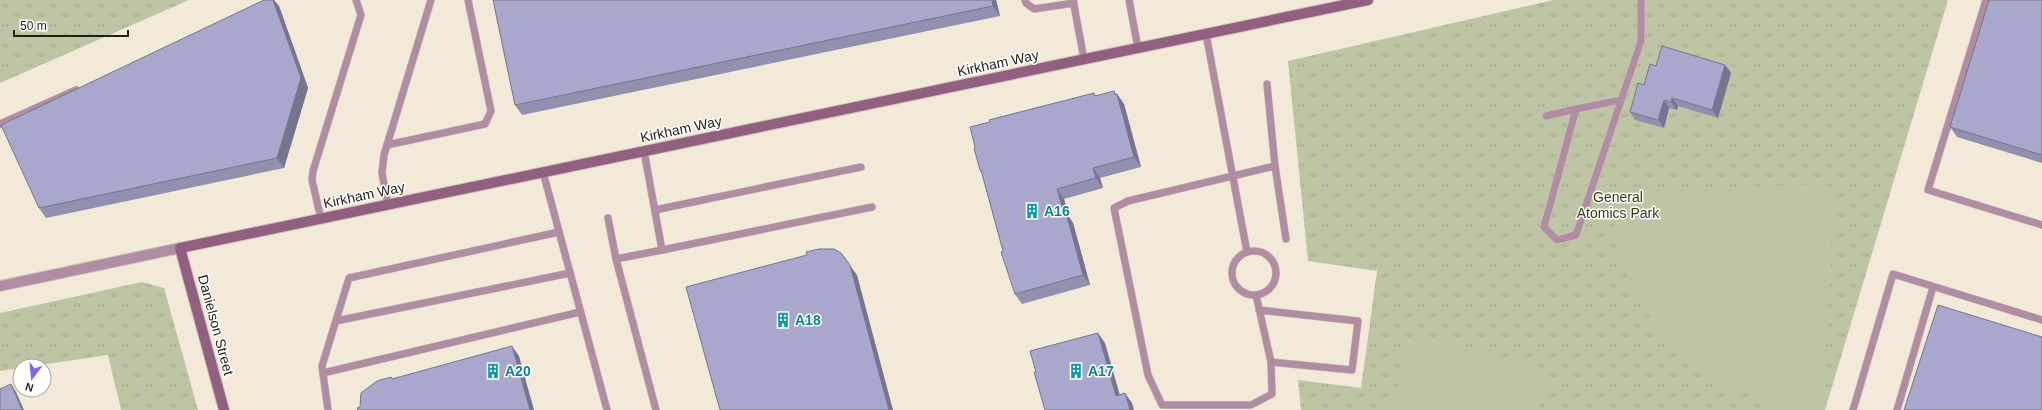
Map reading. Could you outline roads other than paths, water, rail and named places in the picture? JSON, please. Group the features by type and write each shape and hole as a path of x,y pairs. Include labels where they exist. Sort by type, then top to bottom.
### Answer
{"main road":[{"name":"Kirkham Way","path":"180,248 1368,0"},
{"name":"Danielson Street","path":"180,248 224,410"}],"street":[{"name":"Kirkham Way","path":"0,286 180,248"}],"lane":[{"path":"321,219 312,180 362,15 356,0"},
{"path":"388,205 382,173 384,155 431,0"},
{"path":"387,145 485,124 491,111 468,0"},
{"path":"1026,0 1026,3 1034,9 1073,2 1084,59"},
{"path":"1129,0 1138,48"},
{"path":"1576,109 1544,227 1557,240 1576,235 1641,41 1641,0"},
{"path":"1986,0 1928,190 2042,225"},
{"path":"1206,34 1247,252"},
{"path":"1268,84 1275,166 1286,239"},
{"path":"0,124 87,85"},
{"path":"1546,116 1621,100"},
{"path":"644,151 662,250"},
{"path":"1256,295 1271,362 1272,394 1251,405 1162,405 1147,367 1114,208 1128,201 1232,175 1275,166"},
{"path":"655,210 861,167"},
{"path":"543,172 606,410"},
{"path":"616,259 872,207"},
{"path":"608,218 616,259 656,410"},
{"path":"328,410 322,366 349,278 559,232"},
{"path":"1254,251 1267,256 1275,266 1275,279 1272,285 1262,294 1256,295 1242,292 1233,281 1232,274 1236,260 1247,252 1254,251"},
{"path":"336,321 570,272"},
{"path":"1853,410 1893,274 2042,320"},
{"path":"1897,410 1933,286"},
{"path":"1259,310 1358,321 1352,370 1271,362"},
{"path":"323,373 580,312"}],"place":[{"name":"A16","path":"1032,211"},
{"name":"A18","path":"783,320"},
{"name":"A20","path":"493,371"},
{"name":"A17","path":"1076,371"}],"park label":[{"name":"General Atomics Park","path":"1618,206"}]}
